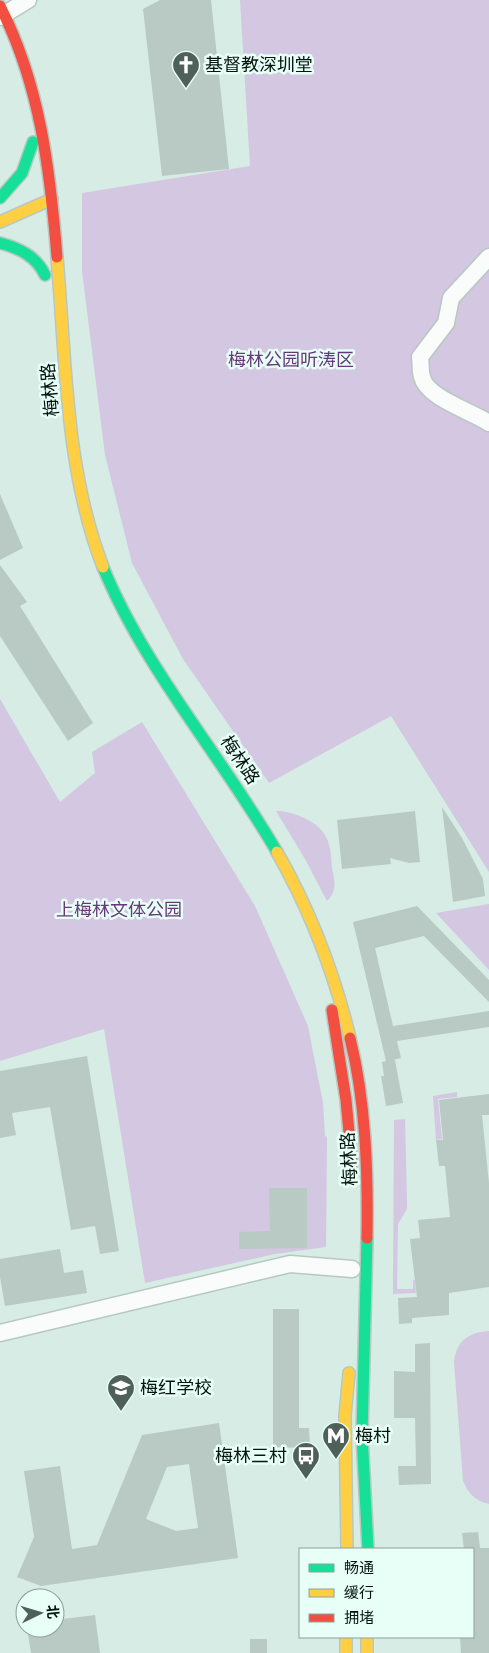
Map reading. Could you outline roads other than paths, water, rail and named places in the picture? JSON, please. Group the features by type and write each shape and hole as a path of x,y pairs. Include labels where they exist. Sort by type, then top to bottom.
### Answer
{"main road":[{"name":"梅林路","path":"2,13 19,46 36,99 45,140 52,199 73,449 82,500 99,557 118,601 141,642 255,816 303,900 329,960 352,1039 361,1094 367,1163 368,1236 362,1422 368,1548"},
{"path":"15,75 33,142 40,210"},
{"path":"0,200 22,173 33,142"},
{"path":"0,222 40,210 52,199 37,191"},
{"path":"0,200 17,195"},
{"path":"0,243 29,255 40,265 45,280 43,251"},
{"path":"90,565 96,579"},
{"path":"140,665 188,738"},
{"name":"梅林路","path":"285,892 312,952 332,1013 346,1100 352,1174"},
{"path":"347,1548 345,1416 350,1358"},
{"path":"346,1638 346,1653"},
{"path":"367,1638 367,1653"}],"street":[{"path":"2,13 28,0"},
{"path":"489,257 452,298 446,323 420,357 422,378 432,393 476,414 489,423"},
{"path":"0,1333 290,1264 352,1269"}],"place":[{"name":"基督教深圳堂","path":"186,89"},
{"name":"梅红学校","path":"121,1412"},
{"name":"梅村","path":"336,1460"},
{"name":"梅林三村","path":"306,1480"}],"park label":[{"name":"梅林公园听涛区","path":"291,360"},
{"name":"上梅林文体公园","path":"119,910"}]}
